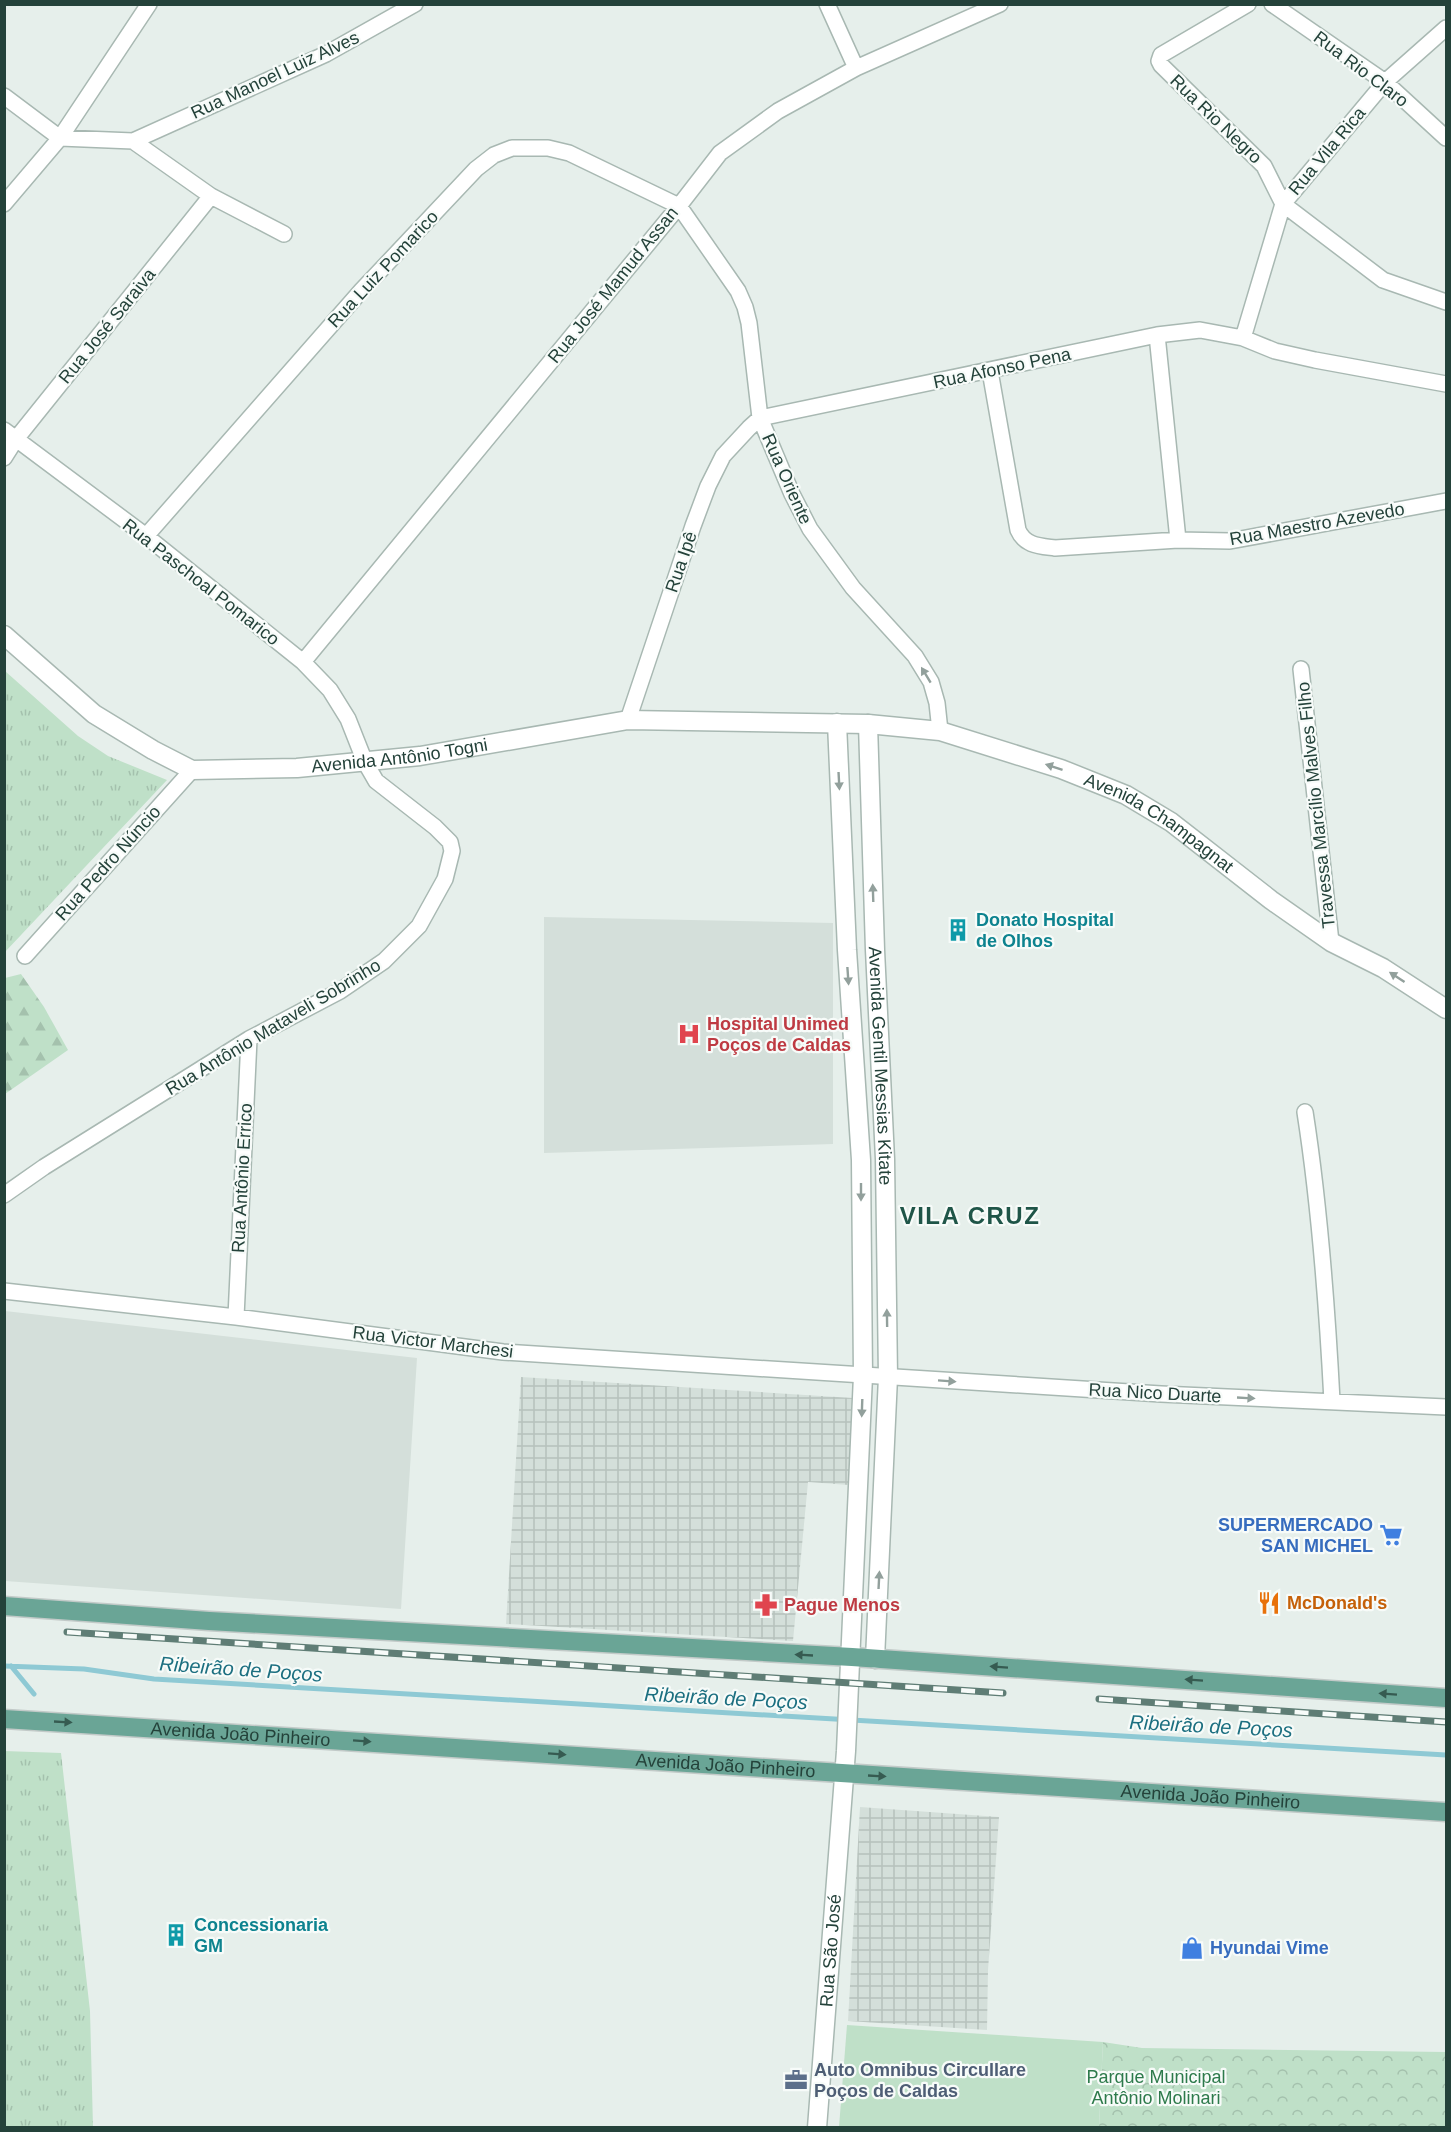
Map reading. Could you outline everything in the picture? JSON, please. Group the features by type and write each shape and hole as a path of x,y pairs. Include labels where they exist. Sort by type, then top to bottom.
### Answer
{"main road":[{"path":"4,1606 232,1622 875,1659 1446,1698"},
{"name":"Avenida João Pinheiro","path":"4,1719 1446,1812"}],"street":[{"path":"4,204 60,138 149,4"},
{"name":"Rua Manoel Luiz Alves","path":"133,141 326,54 415,4"},
{"path":"827,4 856,68"},
{"name":"Rua José Mamud Assan","path":"303,662 679,206 720,153 778,111 856,68 1000,4"},
{"name":"Rua Rio Negro","path":"1248,4 1161,55 1161,65 1264,166 1283,204 1383,280 1446,302"},
{"name":"Rua Rio Claro","path":"1272,4 1385,82 1446,138"},
{"name":"Rua Vila Rica","path":"1244,338 1283,204 1385,82 1446,28"},
{"path":"4,96 60,138 133,141 211,196 284,234"},
{"name":"Rua Luiz Pomarico","path":"146,536 361,291 476,169 494,155 512,148 526,147 548,148 569,153 679,206"},
{"name":"Rua José Saraiva","path":"4,458 10,435 211,196"},
{"name":"Rua Oriente","path":"679,206 738,291 745,306 760,418 792,494 810,529 853,588 915,656 931,682 938,703 940,731"},
{"name":"Rua Afonso Pena","path":"760,418 1157,335 1200,330 1244,338 1275,351 1315,360 1446,384"},
{"path":"1157,335 1178,540"},
{"name":"Rua Maestro Azevedo","path":"990,371 1018,530 1026,540 1038,546 1055,548 1178,540 1230,541 1446,501"},
{"name":"Rua Ipê","path":"628,720 708,486 723,456 760,418"},
{"name":"Rua Paschoal Pomarico","path":"10,435 146,536 303,662 330,690 348,719 365,762"},
{"name":"Avenida Antônio Togni","path":"4,635 94,714 153,750 192,770 297,768 420,756 628,720 837,723"},
{"name":"Travessa Marcílio Malves Filho","path":"1301,669 1331,942"},
{"name":"Avenida Champagnat","path":"837,723 940,731 1061,769 1126,795 1171,822 1271,900 1331,942 1383,968 1446,1009"},
{"name":"Avenida Gentil Messias Kitate","path":"837,723 847,950 861,1161 863,1376 850,1684"},
{"name":"Avenida Gentil Messias Kitate","path":"868,724 875,950 885,1159 888,1377 875,1659"},
{"name":"Rua Antônio Mataveli Sobrinho","path":"4,1195 44,1167 249,1040 340,991 384,961 419,926 445,879 452,858 450,842 435,827 376,781 365,762"},
{"name":"Rua Pedro Núncio","path":"25,956 192,770"},
{"path":"847,950 875,950"},
{"name":"Rua Antônio Errico","path":"236,1317 249,1040"},
{"path":"1305,1112 1312,1156 1326,1293 1332,1401"},
{"path":"861,1161 885,1159"},
{"name":"Rua Victor Marchesi","path":"4,1292 236,1317 503,1352 863,1376"},
{"name":"Rua Nico Duarte","path":"863,1376 1161,1394 1446,1407"},
{"name":"Rua São José","path":"817,2127 850,1684"}],"shaded area":[{"name":"Hospital Unimed Poços de Caldas","path":"544,917 833,923 833,1144 544,1153"},
{"path":"5,1311 417,1358 401,1609 5,1581"},
{"path":"521,1377 853,1398 849,1485 808,1482 793,1641 506,1624"},
{"path":"860,1807 999,1817 988,1970 987,2030 848,2021"}],"green space":[{"path":"5,671 78,736 108,756 167,780 5,952"},
{"path":"21,974 44,1007 68,1050 5,1094 5,978"},
{"path":"4,1751 61,1753 90,2011 93,2127 5,2127"},
{"path":"847,2025 1103,2042 1099,2127 839,2127"},
{"name":"Parque Municipal Antônio Molinari","path":"1103,2042 1142,2048 1446,2052 1446,2127 1099,2128"}],"waterway":[{"name":"Ribeirão de Poços","path":"4,1666 84,1669 154,1679 1446,1755"},
{"path":"11,1666 34,1694"}],"railway":[{"path":"67,1632 1003,1693"},
{"path":"1099,1699 1446,1722"}],"place":[{"name":"Donato Hospital de Olhos","path":"958,930"},
{"name":"Hospital Unimed Poços de Caldas","path":"689,1034"},
{"name":"SUPERMERCADO SAN MICHEL","path":"1391,1535"},
{"name":"McDonald's","path":"1269,1603"},
{"name":"Pague Menos","path":"766,1605"},
{"name":"Concessionaria GM","path":"176,1935"},
{"name":"Hyundai Vime","path":"1192,1948"},
{"name":"Auto Omnibus Circullare Poços de Caldas","path":"796,2080"}],"district":[{"name":"VILA CRUZ","path":"970,1215"}]}
